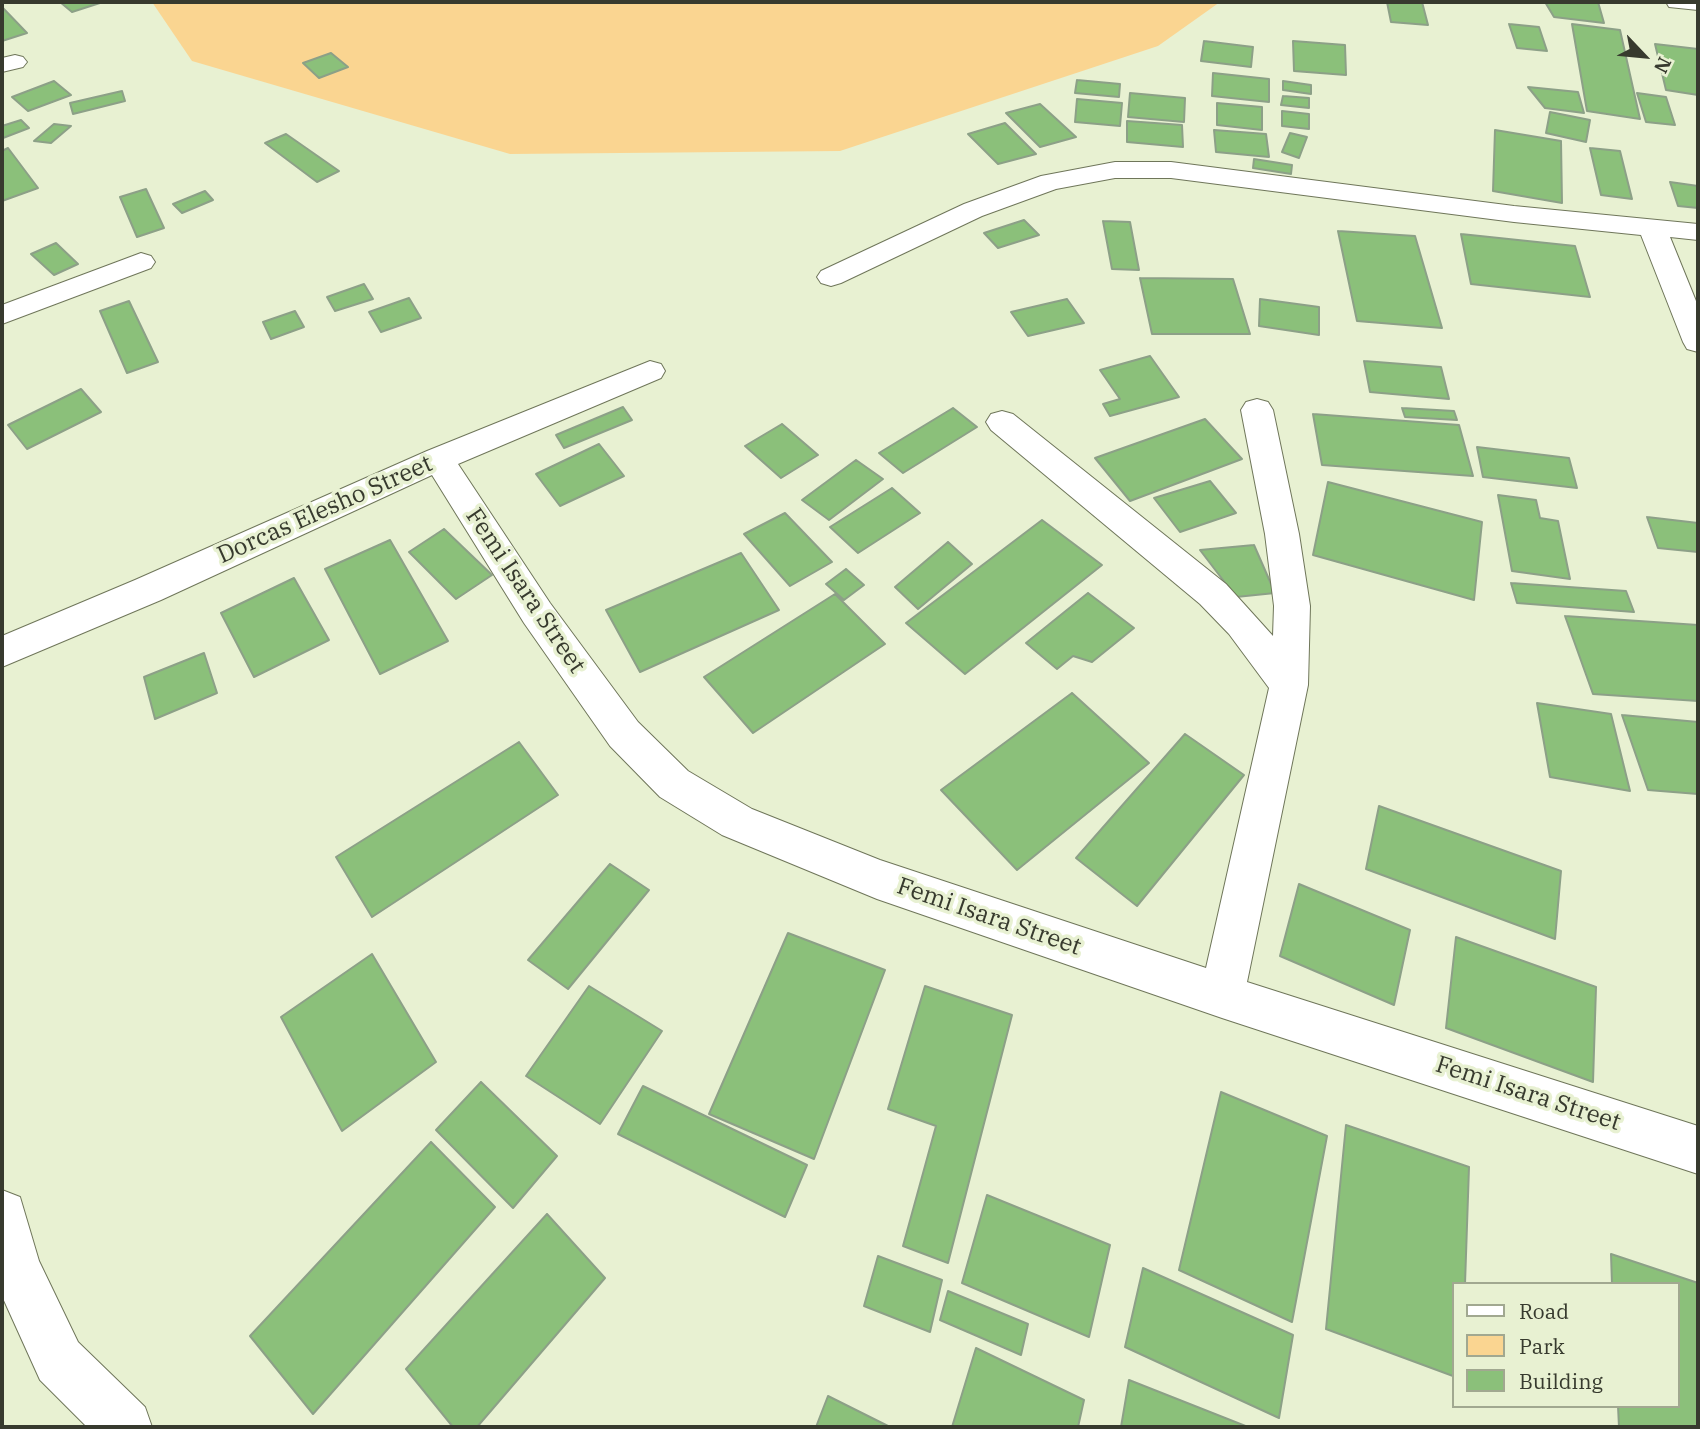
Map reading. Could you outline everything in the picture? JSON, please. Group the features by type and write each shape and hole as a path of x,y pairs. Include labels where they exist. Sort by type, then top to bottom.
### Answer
{"street":[{"path":"1677,2 1698,4"},
{"path":"831,277 974,210 1050,181 1115,170 1171,170 1362,196 1698,232"},
{"path":"1652,227 1698,342"},
{"path":"2,315 141,262"},
{"name":"Dorcas Elesho Street","path":"2,652 148,590 438,459 650,371"},
{"path":"1222,996 1289,685 1292,606 1282,534 1257,410"},
{"path":"1002,422 1213,594 1242,624 1289,685"},
{"name":"Femi Isara Street","path":"438,459 537,613 624,734 674,784 737,822 877,879 1222,996 1698,1150"},
{"path":"2,1215 15,1267 59,1360 125,1427"}],"green space":[{"path":"152,2 1220,2 1158,46 840,151 510,154 192,61"}],"building":[{"path":"60,2 103,2 72,12"},
{"path":"1387,2 1422,2 1428,25 1391,22"},
{"path":"1545,2 1598,2 1604,23 1554,17"},
{"path":"2,7 27,33 2,41"},
{"path":"1509,24 1539,27 1547,51 1517,48"},
{"path":"1572,24 1620,30 1640,119 1587,111"},
{"path":"1204,41 1253,47 1251,67 1201,61"},
{"path":"1293,41 1345,45 1346,75 1294,71"},
{"path":"1655,44 1698,49 1698,95 1666,90"},
{"path":"331,53 348,67 319,78 303,63"},
{"path":"1213,73 1269,79 1269,102 1212,96"},
{"path":"1077,80 1120,84 1119,97 1075,93"},
{"path":"54,81 71,95 28,111 12,97"},
{"path":"1283,81 1311,85 1311,94 1283,90"},
{"path":"1528,87 1578,92 1584,113 1545,108"},
{"path":"122,91 125,101 73,114 70,103"},
{"path":"1130,93 1185,98 1184,122 1128,117"},
{"path":"1637,93 1666,97 1675,125 1646,122"},
{"path":"1283,96 1309,98 1309,108 1281,105"},
{"path":"1077,99 1122,103 1120,126 1075,122"},
{"path":"1217,103 1262,107 1262,130 1217,125"},
{"path":"1040,104 1076,137 1040,147 1006,113"},
{"path":"1282,111 1309,114 1309,129 1282,126"},
{"path":"1550,112 1590,120 1586,142 1546,133"},
{"path":"21,120 29,128 3,138 2,126"},
{"path":"1127,121 1182,125 1183,147 1127,142"},
{"path":"1005,123 1036,154 998,164 968,134"},
{"path":"54,124 71,126 51,143 34,141"},
{"path":"1214,130 1266,134 1269,157 1216,152"},
{"path":"1495,130 1561,141 1562,203 1493,191"},
{"path":"1290,133 1307,137 1299,158 1282,152"},
{"path":"286,134 339,171 317,182 265,143"},
{"path":"8,148 38,188 2,201 2,151"},
{"path":"1590,148 1620,151 1632,199 1601,195"},
{"path":"1254,159 1292,165 1291,174 1253,168"},
{"path":"1670,182 1698,186 1698,208 1678,206"},
{"path":"146,189 164,228 137,237 120,197"},
{"path":"205,191 213,200 182,213 173,204"},
{"path":"1024,220 1039,235 998,248 984,233"},
{"path":"1103,221 1130,222 1139,270 1112,269"},
{"path":"1338,231 1415,236 1442,328 1357,321"},
{"path":"1461,234 1575,246 1590,297 1471,284"},
{"path":"56,243 78,264 54,275 31,254"},
{"path":"1140,278 1233,279 1250,334 1152,334"},
{"path":"364,284 373,299 335,311 327,297"},
{"path":"409,298 421,318 381,332 369,312"},
{"path":"1067,299 1084,323 1028,336 1011,312"},
{"path":"1260,299 1319,307 1319,335 1259,326"},
{"path":"129,301 158,362 127,373 100,311"},
{"path":"295,311 304,327 271,339 263,322"},
{"path":"1150,356 1179,397 1110,416 1103,404 1120,399 1100,370"},
{"path":"1364,361 1441,367 1449,399 1370,392"},
{"path":"81,389 101,412 27,449 8,425"},
{"path":"623,407 632,420 564,448 556,435"},
{"path":"953,408 977,427 903,473 879,453"},
{"path":"1402,408 1454,411 1457,420 1405,417"},
{"path":"1313,414 1459,425 1473,476 1322,465"},
{"path":"1205,419 1242,459 1130,501 1095,458"},
{"path":"782,424 818,455 781,478 745,446"},
{"path":"599,444 624,476 560,506 536,474"},
{"path":"1477,447 1569,458 1577,488 1483,477"},
{"path":"856,460 883,479 829,520 802,500"},
{"path":"1210,481 1236,513 1180,532 1154,498"},
{"path":"1328,482 1482,522 1474,600 1313,555"},
{"path":"892,488 920,513 858,553 830,527"},
{"path":"1498,495 1536,500 1540,518 1558,521 1570,579 1512,571"},
{"path":"785,513 832,562 790,586 744,534"},
{"path":"1647,517 1698,523 1698,552 1658,548"},
{"path":"1042,520 1102,565 965,674 906,623"},
{"path":"444,529 492,575 456,599 409,552"},
{"path":"390,540 448,641 380,674 325,569"},
{"path":"948,542 972,564 918,609 895,587"},
{"path":"1254,545 1275,593 1236,597 1200,550"},
{"path":"741,553 779,610 640,672 606,610"},
{"path":"846,569 864,585 844,600 826,584"},
{"path":"294,578 329,640 254,677 221,613"},
{"path":"1511,583 1626,591 1634,612 1517,603"},
{"path":"1088,593 1134,628 1092,662 1073,656 1057,669 1026,643"},
{"path":"835,594 885,644 753,733 704,677"},
{"path":"1565,616 1698,625 1698,701 1593,694"},
{"path":"204,653 217,693 155,719 144,677"},
{"path":"1072,693 1149,763 1017,870 941,790"},
{"path":"1537,703 1611,714 1630,791 1550,777"},
{"path":"1622,715 1698,722 1698,794 1648,790"},
{"path":"1185,734 1244,775 1137,906 1076,858"},
{"path":"519,742 558,795 372,917 336,857"},
{"path":"1379,806 1561,871 1555,939 1366,869"},
{"path":"610,864 649,890 568,989 528,960"},
{"path":"1299,884 1410,930 1394,1005 1280,956"},
{"path":"788,933 885,970 814,1159 709,1114"},
{"path":"1456,937 1596,987 1593,1082 1446,1028"},
{"path":"372,954 436,1062 342,1131 281,1017"},
{"path":"589,986 662,1031 600,1124 526,1076"},
{"path":"925,986 1012,1015 948,1263 903,1246 936,1126 888,1109"},
{"path":"481,1082 557,1156 513,1208 436,1130"},
{"path":"643,1086 807,1165 785,1217 618,1134"},
{"path":"1221,1092 1327,1136 1292,1322 1179,1270"},
{"path":"1346,1125 1469,1167 1465,1282 1452,1282 1452,1376 1326,1329"},
{"path":"431,1142 495,1207 313,1414 250,1336"},
{"path":"987,1195 1110,1245 1089,1337 962,1283"},
{"path":"547,1214 605,1278 477,1427 453,1427 406,1369"},
{"path":"1611,1254 1698,1283 1698,1427 1619,1427 1618,1408 1679,1408 1679,1282 1612,1282"},
{"path":"878,1256 942,1280 930,1332 864,1306"},
{"path":"1143,1268 1293,1335 1279,1418 1125,1347"},
{"path":"948,1291 1028,1324 1021,1355 940,1320"},
{"path":"976,1348 1084,1400 1078,1427 952,1427"},
{"path":"1129,1380 1248,1427 1121,1427"},
{"path":"828,1396 890,1427 816,1427"}]}
